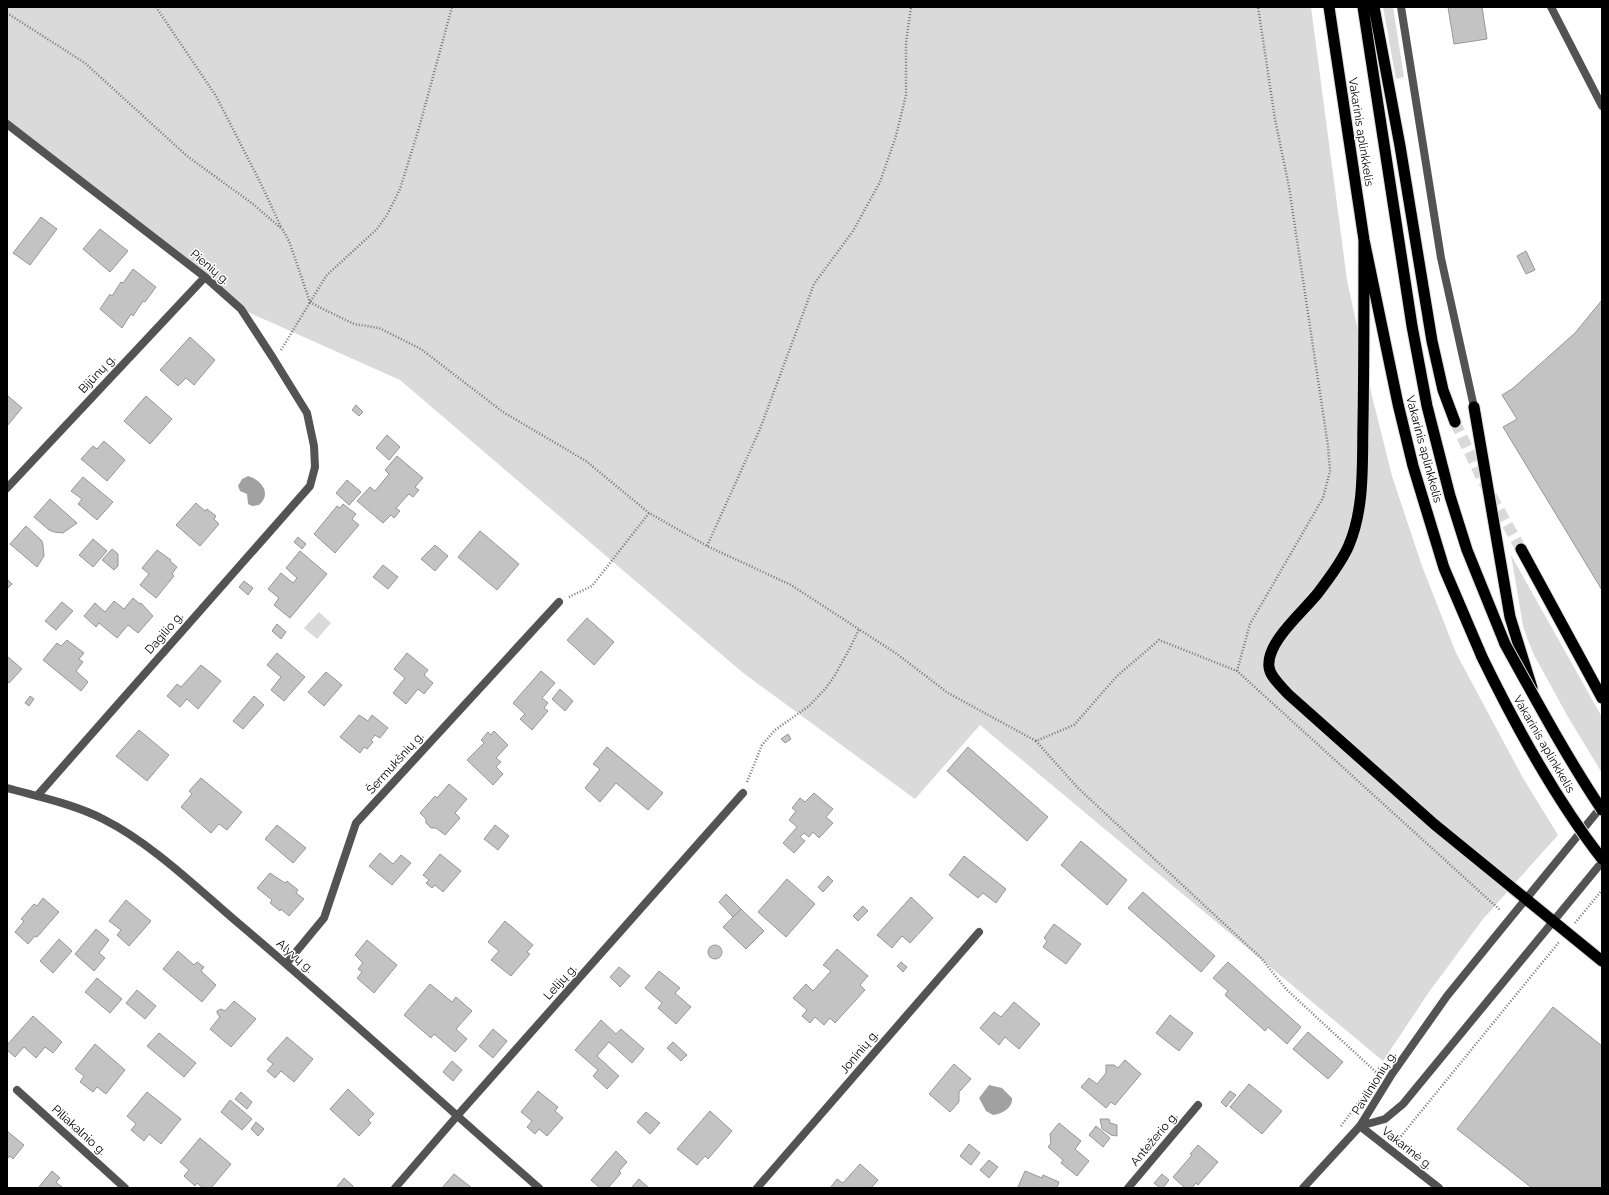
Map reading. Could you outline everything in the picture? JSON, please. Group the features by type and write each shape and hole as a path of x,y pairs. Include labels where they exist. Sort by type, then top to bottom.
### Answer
{"highway":[{"name":"Vakarinis aplinkkelis","path":"1329,7 1364,240 1398,404 1413,466 1444,568 1482,657 1521,735 1555,791 1602,859"},
{"name":"Vakarinis aplinkkelis","path":"1363,7 1412,326 1428,412 1450,496 1467,550 1505,644 1580,776 1602,810"},
{"path":"1374,7 1400,146 1432,341 1443,390 1455,422"},
{"path":"1364,240 1362,455 1360,496 1356,523 1349,545 1336,568 1317,594 1280,637 1271,652 1269,668 1275,680 1288,694 1346,747 1434,824 1602,961"},
{"path":"1474,407 1510,617 1536,700"},
{"path":"1521,549 1602,698"}],"street":[{"path":"1400,7 1441,258 1474,407"},
{"path":"1551,7 1602,106"},
{"name":"Pienių g.","path":"7,124 204,277 241,309 307,414 314,446 315,467 310,486"},
{"name":"Bijūnų g.","path":"7,488 204,277"},
{"name":"Dagilio g.","path":"37,796 310,486"},
{"name":"Šermukšnių g.","path":"286,964 324,918 356,824 559,602"},
{"name":"Alyvų g.","path":"7,788 64,804 103,818 139,840 286,964 539,1188"},
{"name":"Lelijų g.","path":"395,1188 456,1116 743,793"},
{"name":"Pavilnionių g.","path":"1360,1126 1423,1029 1475,961 1602,806"},
{"name":"Pavilnionių g.","path":"1360,1126 1385,1119 1403,1104 1602,862"},
{"name":"Joninių g.","path":"757,1188 979,932"},
{"name":"Piliakalnio g.","path":"17,1090 125,1188"},
{"name":"Antežerio g.","path":"1128,1188 1198,1105"},
{"path":"1303,1188 1360,1126"},
{"name":"Vakarinė g.","path":"1360,1126 1439,1188"}],"path":[{"path":"156,7 216,96 262,186 282,230 289,241 310,302 354,324 379,328 421,349 503,412 586,461 649,513 706,546 791,585 897,654 948,693 1036,741 1078,788 1261,958 1286,989 1379,1074"},
{"path":"273,358 281,349 326,276 377,228 387,215 400,189 452,7"},
{"path":"706,546 738,480 760,429 814,284 853,231 880,182 896,136 906,95 906,43 911,7"},
{"path":"1237,671 1250,624 1323,498 1330,471 1328,446 1289,187 1275,119 1258,7"},
{"path":"7,13 85,63 188,156 253,204 282,230"},
{"path":"559,602 592,586 649,513"},
{"path":"743,793 762,745 775,730 809,706 826,688 850,648 858,629"},
{"path":"1036,741 1074,725 1117,676 1159,640 1237,671 1500,910"},
{"path":"1390,1150 1602,890"}],"shaded area":[{"path":"7,7 1311,7 1347,280 1372,396 1392,476 1422,566 1456,653 1523,778 1558,835 1483,919 1429,992 1383,1061 980,725 915,799 742,672 400,380 241,309 7,124"},
{"path":"1383,7 1393,7 1404,77 1396,79"},
{"path":"248,476 261,484 264,488 265,496 259,505 252,506 248,504 247,494 240,491 238,486 242,479"},
{"path":"1511,555 1602,717 1602,773 1568,717 1534,655 1523,626"},
{"path":"319,612 331,623 317,639 304,628"},
{"path":"989,1085 1002,1088 1012,1098 1009,1108 1003,1112 993,1115 986,1111 979,1098"}],"building":[{"path":"1448,7 1482,7 1487,39 1454,44"},
{"path":"41,217 57,229 30,265 13,253"},
{"path":"100,229 128,251 110,272 83,249"},
{"path":"1526,251 1535,270 1526,274 1517,256"},
{"path":"133,269 156,287 145,302 143,301 133,316 131,314 122,328 100,309 110,294 112,296 121,282 123,283"},
{"path":"1602,300 1602,590 1503,427 1517,419 1502,395 1512,389 1575,333"},
{"path":"190,337 215,360 194,385 186,378 178,386 160,370"},
{"path":"8,396 22,408 7,426 7,397"},
{"path":"146,396 172,419 150,444 124,421"},
{"path":"356,405 363,412 359,416 352,410"},
{"path":"387,435 400,447 389,460 376,448"},
{"path":"104,441 125,460 107,481 81,459 93,446 97,449"},
{"path":"397,456 423,478 415,487 419,490 413,497 409,494 396,508 400,511 394,518 391,515 383,523 357,501 370,487 375,491 389,474 385,470"},
{"path":"83,477 113,502 97,520 78,504 82,499 71,491"},
{"path":"347,480 361,492 349,505 336,493"},
{"path":"50,499 77,523 63,533 49,530 34,517"},
{"path":"196,503 205,511 207,509 216,516 214,519 219,524 200,546 176,525"},
{"path":"343,504 356,514 352,519 359,525 335,553 314,534 337,506 340,508"},
{"path":"26,526 42,541 44,556 37,567 10,544"},
{"path":"480,531 519,564 497,590 458,557"},
{"path":"298,537 306,544 302,549 294,542"},
{"path":"93,539 107,551 93,567 79,555"},
{"path":"435,545 448,556 435,571 421,559"},
{"path":"112,549 118,554 118,566 114,570 102,560"},
{"path":"157,550 171,560 170,561 177,567 172,574 174,576 156,598 140,585 149,574 142,568"},
{"path":"300,551 327,574 290,618 274,605 279,598 268,589 281,573 293,583 297,578 286,568"},
{"path":"383,565 398,577 388,589 373,577"},
{"path":"7,579 12,584 7,589"},
{"path":"244,581 253,588 248,595 239,587"},
{"path":"133,598 140,604 141,603 153,616 138,633 128,625 117,638 99,623 96,627 84,616 95,603 105,612 114,601 124,609"},
{"path":"62,602 73,611 56,630 45,621"},
{"path":"587,618 614,642 594,665 567,640"},
{"path":"277,624 286,632 281,639 272,631"},
{"path":"67,640 84,653 79,659 83,662 76,671 88,682 81,691 43,660 57,643 61,646"},
{"path":"277,653 305,677 284,701 271,690 281,677 267,665"},
{"path":"407,653 428,670 424,675 433,683 424,694 418,689 406,704 393,693 405,678 394,669"},
{"path":"7,656 22,669 9,683 7,681"},
{"path":"201,665 221,681 198,709 187,699 180,707 167,696 177,684 181,687"},
{"path":"541,671 555,683 542,698 548,703 544,708 548,711 532,730 520,719 525,714 513,703"},
{"path":"326,672 342,685 324,706 308,692"},
{"path":"560,689 573,701 565,711 552,699"},
{"path":"30,696 34,699 29,706 25,703"},
{"path":"254,696 264,705 243,729 233,721"},
{"path":"359,715 368,721 372,715 388,728 380,738 375,735 371,740 373,742 367,749 364,747 360,753 340,737"},
{"path":"139,730 169,755 147,781 116,756"},
{"path":"494,731 508,745 496,758 501,762 496,767 503,774 493,785 467,760 484,743 481,740 488,732 491,735"},
{"path":"788,734 791,739 785,743 781,739"},
{"path":"607,747 663,793 648,810 616,783 600,802 585,788 600,769 593,764"},
{"path":"968,747 1048,817 1027,841 947,771"},
{"path":"201,778 242,812 227,830 219,824 211,833 181,807 192,794 189,791"},
{"path":"449,784 467,799 455,813 460,818 445,835 436,828 431,828 426,823 426,819 420,813 435,796 437,798"},
{"path":"814,793 833,809 826,817 833,823 819,838 813,832 809,837 804,833 800,837 805,841 794,853 783,843 797,827 789,820 796,811 792,808 800,798 805,802"},
{"path":"277,825 306,848 293,863 265,839"},
{"path":"495,825 509,836 498,850 484,839"},
{"path":"1081,841 1127,880 1107,905 1061,865"},
{"path":"380,853 393,864 401,855 411,863 392,885 369,866"},
{"path":"440,854 461,871 443,892 435,885 432,888 426,883 429,880 423,875"},
{"path":"964,856 1006,889 996,903 983,893 978,898 949,875"},
{"path":"270,873 285,883 287,881 298,890 296,893 304,899 289,916 281,909 280,911 270,903 272,900 257,888"},
{"path":"828,876 833,881 823,892 818,887"},
{"path":"787,879 815,904 786,937 758,912"},
{"path":"1143,892 1215,956 1201,972 1128,908"},
{"path":"726,894 741,909 733,917 719,902"},
{"path":"911,897 933,918 910,943 902,936 892,948 877,935"},
{"path":"43,898 59,912 37,937 35,936 28,944 15,932 24,921 21,919 34,904 37,906"},
{"path":"126,900 151,921 129,946 117,935 121,930 109,921"},
{"path":"863,906 868,911 858,921 853,916"},
{"path":"741,909 764,931 746,949 723,927"},
{"path":"505,921 533,945 527,952 530,954 511,976 491,960 499,951 488,942"},
{"path":"1054,924 1081,944 1066,964 1043,947 1047,941 1044,938"},
{"path":"96,929 109,940 99,953 105,958 94,971 75,954"},
{"path":"59,939 72,951 53,973 40,961"},
{"path":"367,940 397,965 374,993 357,978 362,972 358,969 363,963 355,955"},
{"path":"715,945 720,947 722,952 720,957 715,959 710,957 708,952 710,947"},
{"path":"837,949 868,976 860,985 865,990 835,1023 830,1018 824,1025 815,1017 810,1023 802,1016 807,1010 793,998 806,984 813,991 831,971 823,965"},
{"path":"178,951 194,965 197,962 204,967 201,971 216,985 202,1002 163,969"},
{"path":"901,962 907,967 903,972 897,966"},
{"path":"1228,962 1301,1027 1287,1044 1268,1027 1265,1031 1225,995 1228,991 1213,978"},
{"path":"619,967 630,976 620,987 610,977"},
{"path":"659,971 680,988 675,993 691,1007 676,1024 658,1008 662,1003 645,988"},
{"path":"97,978 122,999 110,1013 85,992"},
{"path":"430,984 452,1002 456,997 472,1011 456,1029 467,1039 455,1052 434,1034 431,1038 404,1015"},
{"path":"137,990 156,1006 145,1019 126,1003"},
{"path":"234,1001 256,1019 231,1047 210,1029 220,1017 217,1011 221,1009 225,1011"},
{"path":"1014,1002 1040,1024 1019,1049 1005,1037 999,1045 980,1028 994,1012 1001,1017"},
{"path":"1553,1007 1602,1046 1602,1188 1532,1188 1457,1129"},
{"path":"1170,1015 1193,1033 1179,1051 1156,1033"},
{"path":"33,1016 62,1042 53,1053 45,1047 36,1058 24,1047 15,1057 7,1050 7,1045"},
{"path":"601,1020 616,1034 621,1029 644,1049 632,1063 609,1042 597,1056 619,1076 607,1089 593,1076 598,1070 575,1050"},
{"path":"493,1029 507,1041 493,1058 479,1046"},
{"path":"1308,1032 1343,1062 1328,1079 1293,1049"},
{"path":"159,1033 196,1063 184,1077 147,1046"},
{"path":"287,1037 313,1059 294,1082 281,1071 275,1078 267,1071 273,1064 267,1059"},
{"path":"673,1042 687,1055 681,1061 667,1048"},
{"path":"95,1044 125,1070 106,1094 97,1087 93,1092 80,1082 84,1076 75,1069"},
{"path":"1125,1060 1141,1074 1115,1105 1111,1102 1106,1108 1081,1087 1089,1078 1097,1084 1106,1073 1106,1065 1114,1065 1118,1068"},
{"path":"452,1061 462,1070 453,1081 443,1072"},
{"path":"954,1064 971,1079 959,1092 959,1102 950,1112 929,1094"},
{"path":"1249,1084 1282,1111 1262,1134 1230,1107"},
{"path":"348,1089 374,1114 368,1120 371,1123 359,1136 330,1109"},
{"path":"538,1091 558,1107 555,1111 563,1118 547,1136 539,1129 535,1134 527,1127 532,1121 521,1112"},
{"path":"1230,1091 1236,1095 1226,1107 1221,1102"},
{"path":"147,1092 181,1119 161,1144 149,1134 144,1141 131,1130 136,1124 127,1116"},
{"path":"241,1092 252,1102 247,1109 235,1099"},
{"path":"230,1100 252,1119 242,1130 221,1112"},
{"path":"710,1111 732,1131 708,1159 705,1156 697,1165 677,1149"},
{"path":"646,1112 660,1123 650,1134 637,1122"},
{"path":"1100,1119 1109,1119 1110,1123 1117,1125 1117,1136 1111,1135 1102,1129"},
{"path":"256,1122 264,1129 258,1136 251,1129"},
{"path":"1059,1123 1081,1141 1075,1149 1089,1161 1077,1176 1061,1163 1063,1160 1048,1147 1051,1143 1050,1134"},
{"path":"1096,1126 1110,1138 1103,1147 1089,1135"},
{"path":"7,1131 24,1145 13,1159 10,1156 7,1159"},
{"path":"200,1138 231,1164 211,1188 203,1188 197,1183 195,1186 184,1176 189,1170 180,1162"},
{"path":"969,1144 980,1153 971,1165 960,1156"},
{"path":"1198,1145 1218,1162 1198,1185 1196,1183 1192,1188 1185,1188 1173,1177 1192,1155 1190,1154"},
{"path":"616,1151 627,1162 619,1171 621,1173 608,1188 600,1188 591,1180"},
{"path":"989,1160 998,1167 989,1178 980,1170"},
{"path":"860,1164 878,1180 871,1188 830,1188 837,1179 843,1183"},
{"path":"52,1171 60,1178 56,1182 63,1188 38,1188"},
{"path":"1025,1171 1042,1178 1043,1175 1059,1182 1057,1188 1018,1187"},
{"path":"454,1174 472,1188 442,1188"},
{"path":"1162,1174 1169,1180 1163,1188 1160,1188 1154,1183"},
{"path":"344,1178 353,1186 352,1188 336,1188"},
{"path":"639,1179 649,1188 631,1188"}],"tunnel":[{"path":"1455,422 1482,479 1521,549"}]}
